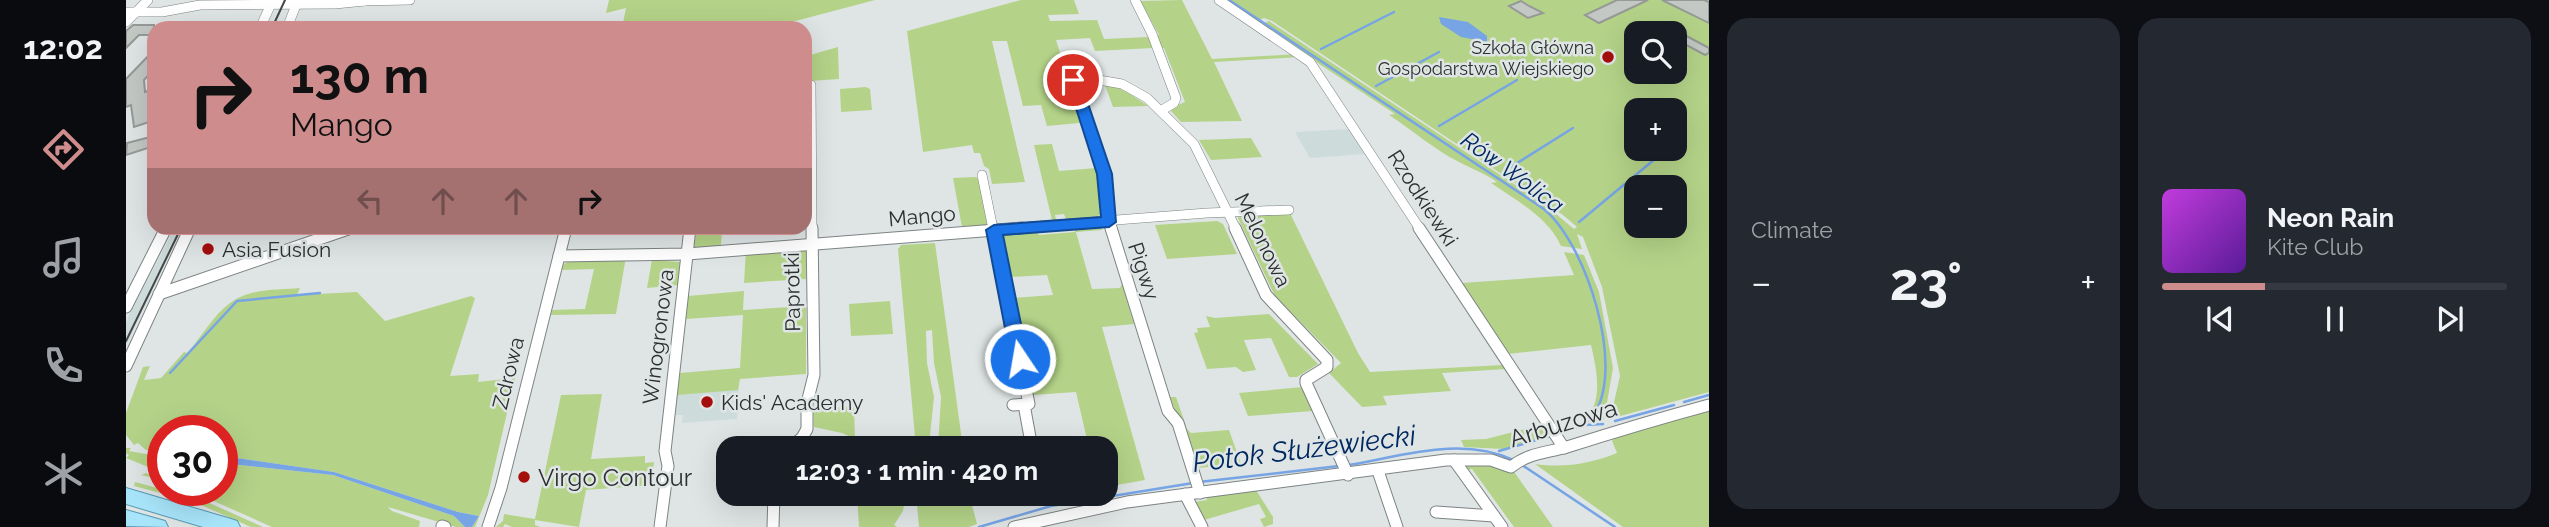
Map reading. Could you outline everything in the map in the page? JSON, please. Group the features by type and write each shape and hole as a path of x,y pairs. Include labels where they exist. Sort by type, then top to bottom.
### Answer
{"main road":[{"path":"126,496 231,527"},
{"path":"126,518 159,527"}],"street":[{"path":"126,22 131,12 148,0"},
{"path":"200,0 410,0"},
{"path":"297,2 327,0"},
{"path":"343,0 365,1"},
{"path":"1135,0 1152,34 1176,98 1174,103 1162,110"},
{"name":"Rzodkiewki","path":"1219,0 1310,62 1562,446"},
{"path":"131,12 162,12 196,5 272,2"},
{"path":"263,21 272,2"},
{"path":"290,21 297,2"},
{"name":"Pigwy","path":"1066,57 1104,174 1109,222 1168,411 1178,424 1198,486"},
{"name":"Melonowa","path":"1099,80 1132,89 1162,110 1199,152 1266,295 1327,360 1327,367 1306,383 1347,473"},
{"name":"Paprotki","path":"803,436 807,429 807,403 814,375 812,164"},
{"path":"982,175 1029,404 1019,407 1028,436"},
{"name":"Mango","path":"559,256 687,254 1289,211"},
{"path":"126,307 162,235"},
{"path":"126,366 187,235"},
{"path":"159,294 331,235"},
{"name":"Zdrowa","path":"488,527 501,488 564,235"},
{"name":"Winogronowa","path":"660,527 667,466 665,451 689,235"},
{"name":"Arbuzowa","path":"1118,503 1185,494 1198,486 1378,471 1454,460 1485,459 1511,467 1516,462 1562,446 1709,405"},
{"path":"1454,460 1498,522"},
{"path":"1378,471 1397,527"},
{"path":"1185,494 1202,527"},
{"path":"773,527 774,506"},
{"name":"Arbuzowa","path":"1014,527 1057,506"},
{"path":"1436,512 1498,522"}],"shaded area":[{"path":"1350,129 1366,154 1310,158 1295,132"},
{"path":"171,235 179,235 126,346 126,323"},
{"name":"Kids' Academy","path":"740,368 737,419 682,423 683,415 675,415 680,373"}],"green space":[{"path":"609,0 875,0 796,21 623,21 626,8 606,13"},
{"path":"1021,0 1074,0 1079,14 1048,15 1050,21 1097,20 1104,39 1149,37 1153,48 1095,51 1090,38 1056,40 1083,125 1079,123 1047,126 1041,105 1023,106 1007,41 992,41 1025,182 992,184 989,169 984,166 980,153 974,153 972,145 923,152 907,31"},
{"path":"1182,0 1212,59 1298,54 1302,57 1214,62 1242,121 1181,122 1171,111 1173,107 1185,102 1164,48 1160,48 1155,35 1159,35 1140,1"},
{"path":"1222,0 1709,0 1709,392 1613,418 1611,415 1620,376 1602,287 1583,237 1577,234 1582,249 1561,246 1540,218 1491,183 1497,182 1441,152 1389,115 1395,114 1260,25 1269,21 1544,204 1574,229 1577,227 1563,215 1272,21 1264,18 1255,22"},
{"path":"838,47 839,79 812,81 812,54"},
{"path":"1105,85 1124,90 1148,106 1113,107"},
{"path":"840,89 870,89 872,110 841,112"},
{"path":"1251,138 1262,157 1211,160 1199,140"},
{"path":"1052,144 1059,171 1097,168 1101,214 1066,219 1064,214 1055,215 1056,220 1052,220 1034,145"},
{"path":"953,178 979,179 988,225 962,227"},
{"path":"1290,213 1358,353 1370,372 1503,365 1506,369 1442,373 1451,391 1383,396 1387,405 1362,407 1329,373 1341,363 1275,296 1238,218"},
{"path":"1217,221 1223,224 1237,254 1167,259 1155,225"},
{"path":"1100,225 1102,230 1076,232 1092,289 1120,288 1122,284 1134,324 1102,327 1145,480 1118,485 1118,436 1086,436 1076,392 1033,395 1014,298 1053,295 1047,275 1010,277 1001,239 1004,234 1036,229 1039,235 1075,232 1074,226"},
{"path":"696,235 722,235 721,246 694,248"},
{"path":"935,243 961,436 939,436 941,397 934,363 932,330 926,331 927,363 934,397 930,436 915,436 898,249 901,245"},
{"path":"746,250 807,250 806,279 744,283"},
{"path":"1564,252 1584,255 1599,292 1613,368 1604,420 1586,418 1592,411 1597,393 1591,345 1508,354 1462,283 1574,275"},
{"path":"626,257 616,314 551,315 552,310 585,309 594,269 562,270 563,265 570,260"},
{"path":"652,260 680,262 678,285 647,288"},
{"path":"300,288 297,295 357,292 385,321 471,296 475,298 450,376 479,374 478,382 515,378 488,495 475,527 472,527 479,516 458,512 334,472 238,458 238,415 147,415 147,450 138,443 134,445 126,435 126,413 143,367 150,366 144,380 161,378 184,352 187,353 230,303 246,295"},
{"path":"744,291 743,310 806,306 806,374 740,379 738,390 677,395 680,373 740,368 743,315 686,319 688,296"},
{"path":"890,301 893,334 851,336 849,304"},
{"path":"1269,314 1318,364 1297,377 1289,377 1271,338 1244,340 1256,370 1243,372 1236,367 1207,369 1194,333 1198,332 1197,328 1210,327 1206,316 1215,318"},
{"path":"1303,387 1313,411 1248,416 1239,393"},
{"path":"602,394 591,459 645,456 645,463 654,462 651,485 586,490 579,527 535,520 535,525 540,527 512,527 505,524 503,527 496,527 503,521 504,514 535,519 561,395"},
{"path":"1170,397 1176,397 1187,429 1191,433 1229,430 1241,464 1197,468"},
{"path":"854,406 855,436 814,427 813,409"},
{"path":"1709,411 1709,527 1623,527 1535,464 1567,465 1597,460 1617,453 1612,441 1614,438"},
{"path":"1541,425 1550,435 1503,449 1464,447 1461,440 1486,439"},
{"path":"126,448 131,448 129,451 147,454 147,467 126,458 129,455"},
{"path":"1469,463 1503,467 1515,473 1553,527 1514,527 1472,469 1466,470 1465,466"},
{"path":"238,465 333,475 454,516 465,527 456,527 388,507 420,521 419,527 272,527 225,506 238,506"},
{"path":"135,482 147,485 147,489 134,486"},
{"path":"1256,490 1273,517 1273,524 1264,527 1260,519 1266,517 1259,504 1204,520 1194,502 1207,500 1207,496"},
{"path":"203,506 216,506 263,527 251,527"},
{"path":"858,506 904,506 894,525 897,527 859,527"},
{"path":"917,506 972,506 977,524 969,527 919,527"}],"water":[{"path":"1439,17 1468,22 1487,36 1487,42 1461,37 1441,24"},
{"path":"238,458 334,472 458,512 479,516 472,527 465,527 454,516 333,475 238,465"}],"building":[{"path":"1617,0 1648,0 1599,23 1585,15"},
{"path":"1662,0 1709,2 1709,23"},
{"path":"1521,1 1543,13 1528,18 1509,6"},
{"path":"133,25 147,25 147,35 139,35 126,48 126,31"},
{"path":"1687,36 1709,48 1709,53 1705,55 1687,45"},
{"path":"147,57 147,77 144,80 145,92 147,91 147,123 134,127 131,105 126,107 126,79"},
{"path":"147,138 147,148 126,155 127,143"}],"waterway":[{"name":"Rów Wolica","path":"1229,0 1541,207 1557,223 1573,247 1597,307 1605,370 1602,397 1591,418 1580,426 1558,434"},
{"path":"1321,49 1394,12"},
{"path":"1376,86 1439,52"},
{"path":"1439,126 1517,80"},
{"path":"1506,170 1573,128"},
{"path":"1579,222 1653,161"},
{"path":"170,373 237,301 320,293"},
{"path":"1684,402 1709,395"},
{"path":"1615,421 1674,405"},
{"path":"1585,425 1603,424"},
{"name":"Rów Wolica","path":"1499,451 1551,436"},
{"name":"Potok Służewiecki","path":"1349,465 1411,453 1452,449 1473,449 1513,460"},
{"name":"Potok Służewiecki","path":"1522,465 1615,527"},
{"name":"Potok Służewiecki","path":"1199,482 1339,466"},
{"name":"Potok Służewiecki","path":"979,527 1051,506 1193,483"}],"tram line":[{"path":"275,21 285,0"},
{"path":"126,341 178,235"}],"place":[{"name":"Szkoła Główna Gospodarstwa Wiejskiego","path":"1608,57"},
{"name":"Asia Fusion","path":"208,249"},
{"name":"Kids' Academy","path":"707,402"},
{"name":"Virgo Contour","path":"524,477"}],"route":[{"path":"1020,359 994,230 1109,222 1104,174 1073,80"}]}
